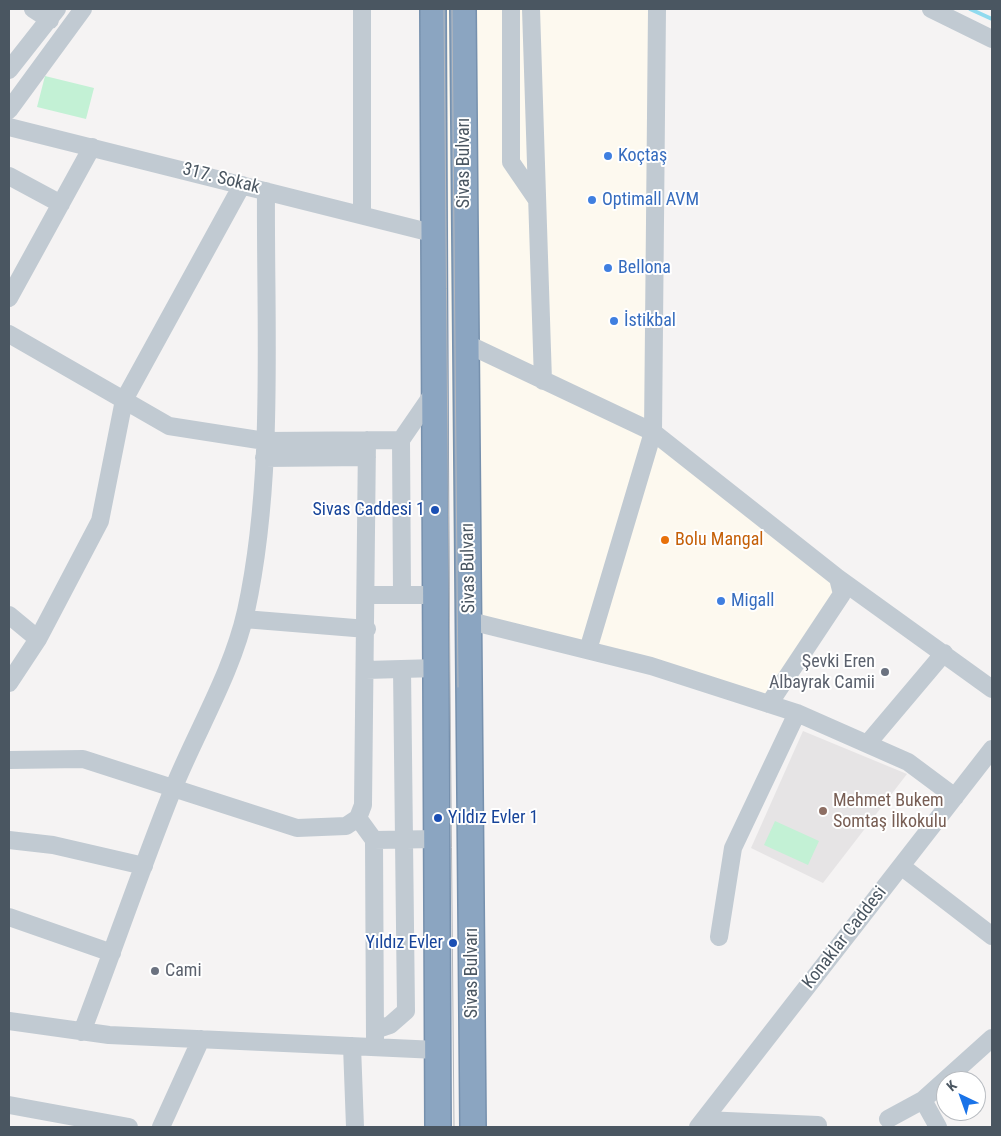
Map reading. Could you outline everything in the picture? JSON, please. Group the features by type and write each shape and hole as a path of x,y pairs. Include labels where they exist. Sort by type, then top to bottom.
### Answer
{"highway":[{"name":"Sivas Bulvarı","path":"463,9 470,621 473,1127"},
{"name":"Sivas Bulvarı","path":"431,13 437,668 438,1127"}],"street":[{"path":"9,70 53,14 33,9"},
{"path":"9,110 83,9"},
{"path":"362,9 362,215"},
{"path":"511,9 511,162 537,201"},
{"path":"531,9 543,381"},
{"path":"588,650 653,432 657,9"},
{"path":"931,9 992,39"},
{"name":"317. Sokak","path":"9,126 432,232"},
{"path":"9,298 92,147"},
{"path":"9,176 61,204"},
{"path":"9,683 38,639 100,521 124,400 242,185"},
{"path":"82,1032 173,789 238,642 244,619 257,549 265,440 266,190"},
{"path":"9,334 169,426 265,440 367,448"},
{"path":"466,343 653,432 838,578 992,689"},
{"path":"402,595 401,440 434,392"},
{"path":"264,458 367,448 401,440"},
{"path":"9,760 83,759 297,828 346,826 358,818 363,804 367,629 367,448"},
{"path":"769,704 842,594 838,578"},
{"path":"367,595 436,595"},
{"path":"9,615 38,639"},
{"path":"244,619 367,629"},
{"path":"470,621 651,666 797,714 868,743 908,762 955,797"},
{"path":"868,743 944,653"},
{"path":"366,670 437,668"},
{"path":"9,1021 109,1035 352,1046 375,1039 390,1026 406,1011 402,669"},
{"path":"719,937 733,848 797,714"},
{"name":"Konaklar Caddesi","path":"701,1123 992,749"},
{"path":"358,818 374,840 375,1039"},
{"path":"374,840 438,839"},
{"path":"9,840 53,845 144,866"},
{"path":"901,866 992,936"},
{"path":"9,917 112,952"},
{"path":"888,1119 923,1100 992,1038"},
{"path":"161,1127 201,1039"},
{"path":"375,1039 437,1050"},
{"path":"352,1046 355,1127"},
{"path":"923,1100 938,1127"},
{"path":"9,1104 129,1127"},
{"path":"701,1123 818,1125"}],"shaded area":[{"path":"446,9 657,9 654,430 847,587 768,702 454,608"},
{"name":"Mehmet Bukem Somtaş İlkokulu","path":"803,731 907,774 823,883 751,848"}],"green space":[{"path":"45,76 94,88 86,119 37,107"},
{"path":"775,821 819,841 808,865 764,845"}],"waterway":[{"path":"970,9 992,19"}],"tram line":[{"path":"444,9 454,1127"},
{"path":"452,9 458,687"}],"place":[{"name":"Koçtaş","path":"608,156"},
{"name":"Optimall AVM","path":"592,200"},
{"name":"Bellona","path":"608,268"},
{"name":"İstikbal","path":"614,321"},
{"name":"Sivas Caddesi 1","path":"435,510"},
{"name":"Bolu Mangal","path":"665,540"},
{"name":"Migall","path":"721,601"},
{"name":"Şevki Eren Albayrak Camii","path":"885,672"},
{"name":"Mehmet Bukem Somtaş İlkokulu","path":"823,811"},
{"name":"Yıldız Evler 1","path":"438,818"},
{"name":"Yıldız Evler","path":"453,943"},
{"name":"Cami","path":"155,971"}]}
